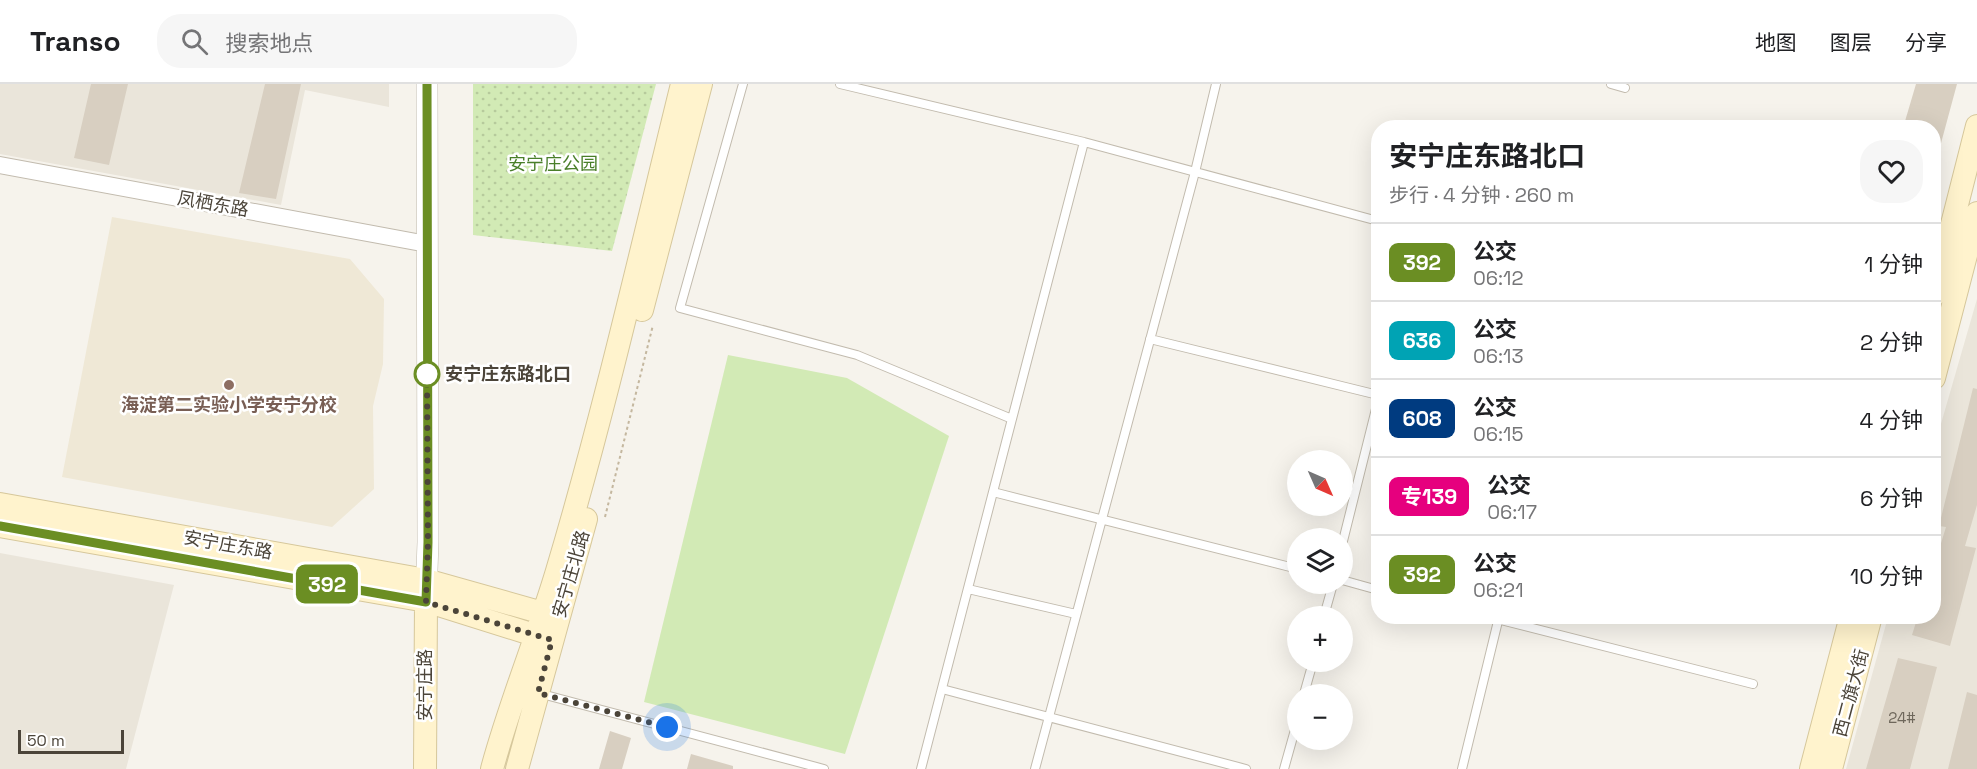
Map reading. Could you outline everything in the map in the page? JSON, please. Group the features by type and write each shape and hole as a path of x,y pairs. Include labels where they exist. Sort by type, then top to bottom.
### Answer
{"main road":[{"name":"安宁庄北路","path":"551,615 557,570 591,449 682,84"},
{"name":"安宁庄北路","path":"544,638 701,84"},
{"path":"1941,267 1977,126"},
{"path":"1941,351 1977,213"},
{"name":"安宁庄东路","path":"0,504 551,615"},
{"name":"安宁庄东路","path":"0,526 426,591 544,638"},
{"name":"安宁庄路","path":"425,769 426,591"},
{"name":"西二旗大街","path":"1811,769 1849,624"},
{"name":"西二旗大街","path":"1831,769 1869,624"},
{"path":"517,769 538,693 544,638"},
{"path":"492,769 500,737 544,638"}],"street":[{"name":"安宁庄路","path":"426,591 427,84"},
{"name":"凤栖东路","path":"0,165 427,244"}],"lane":[{"path":"743,84 680,308 857,355 1012,419"},
{"path":"840,84 1084,142 1371,219"},
{"path":"1035,769 1195,172 1216,84"},
{"path":"1611,84 1625,88"},
{"path":"921,769 1084,142"},
{"path":"1149,339 1371,393"},
{"path":"1346,528 1371,429"},
{"path":"993,492 1287,566"},
{"path":"1353,583 1371,588"},
{"path":"968,589 1076,614"},
{"path":"1462,769 1498,624"},
{"path":"1522,624 1753,684"},
{"path":"942,689 1245,769"},
{"path":"538,693 824,769"},
{"path":"1284,769 1289,750"}],"path":[{"name":"安宁庄北路","path":"603,524 654,323"}],"shaded area":[{"path":"0,84 389,84 389,107 305,90 281,205 0,154"},
{"name":"海淀第二实验小学安宁分校","path":"112,217 350,259 384,299 383,364 373,406 374,489 332,527 62,477"},
{"path":"1977,299 1977,769 1846,769 1886,624 1941,624 1941,424"},
{"path":"0,553 174,585 126,769 0,769"}],"green space":[{"name":"安宁庄公园","path":"473,84 656,84 612,251 473,235"},
{"path":"728,355 847,378 949,436 845,754 644,702"}],"building":[{"path":"91,84 128,84 109,165 74,158"},
{"path":"265,84 301,84 276,199 239,193"},
{"path":"1916,84 1957,84 1941,143 1941,120 1905,120"},
{"path":"1973,388 1977,389 1977,505 1965,546 1976,548 1950,646 1912,635 1915,624 1941,624 1941,543 1946,527 1941,526 1941,518"},
{"path":"1898,658 1937,667 1910,769 1866,769"},
{"path":"1967,692 1977,695 1977,769 1948,769"},
{"path":"610,731 631,738 622,769 599,769"},
{"path":"691,754 733,766 733,769 687,769"}],"bus line":[{"name":"392","path":"0,526 426,602 428,542 427,84"}],"place":[{"name":"安宁庄东路北口","path":"427,374"},
{"name":"海淀第二实验小学安宁分校","path":"229,385"}],"route":[{"path":"427,374 426,602 552,640 538,693 667,727"}]}
